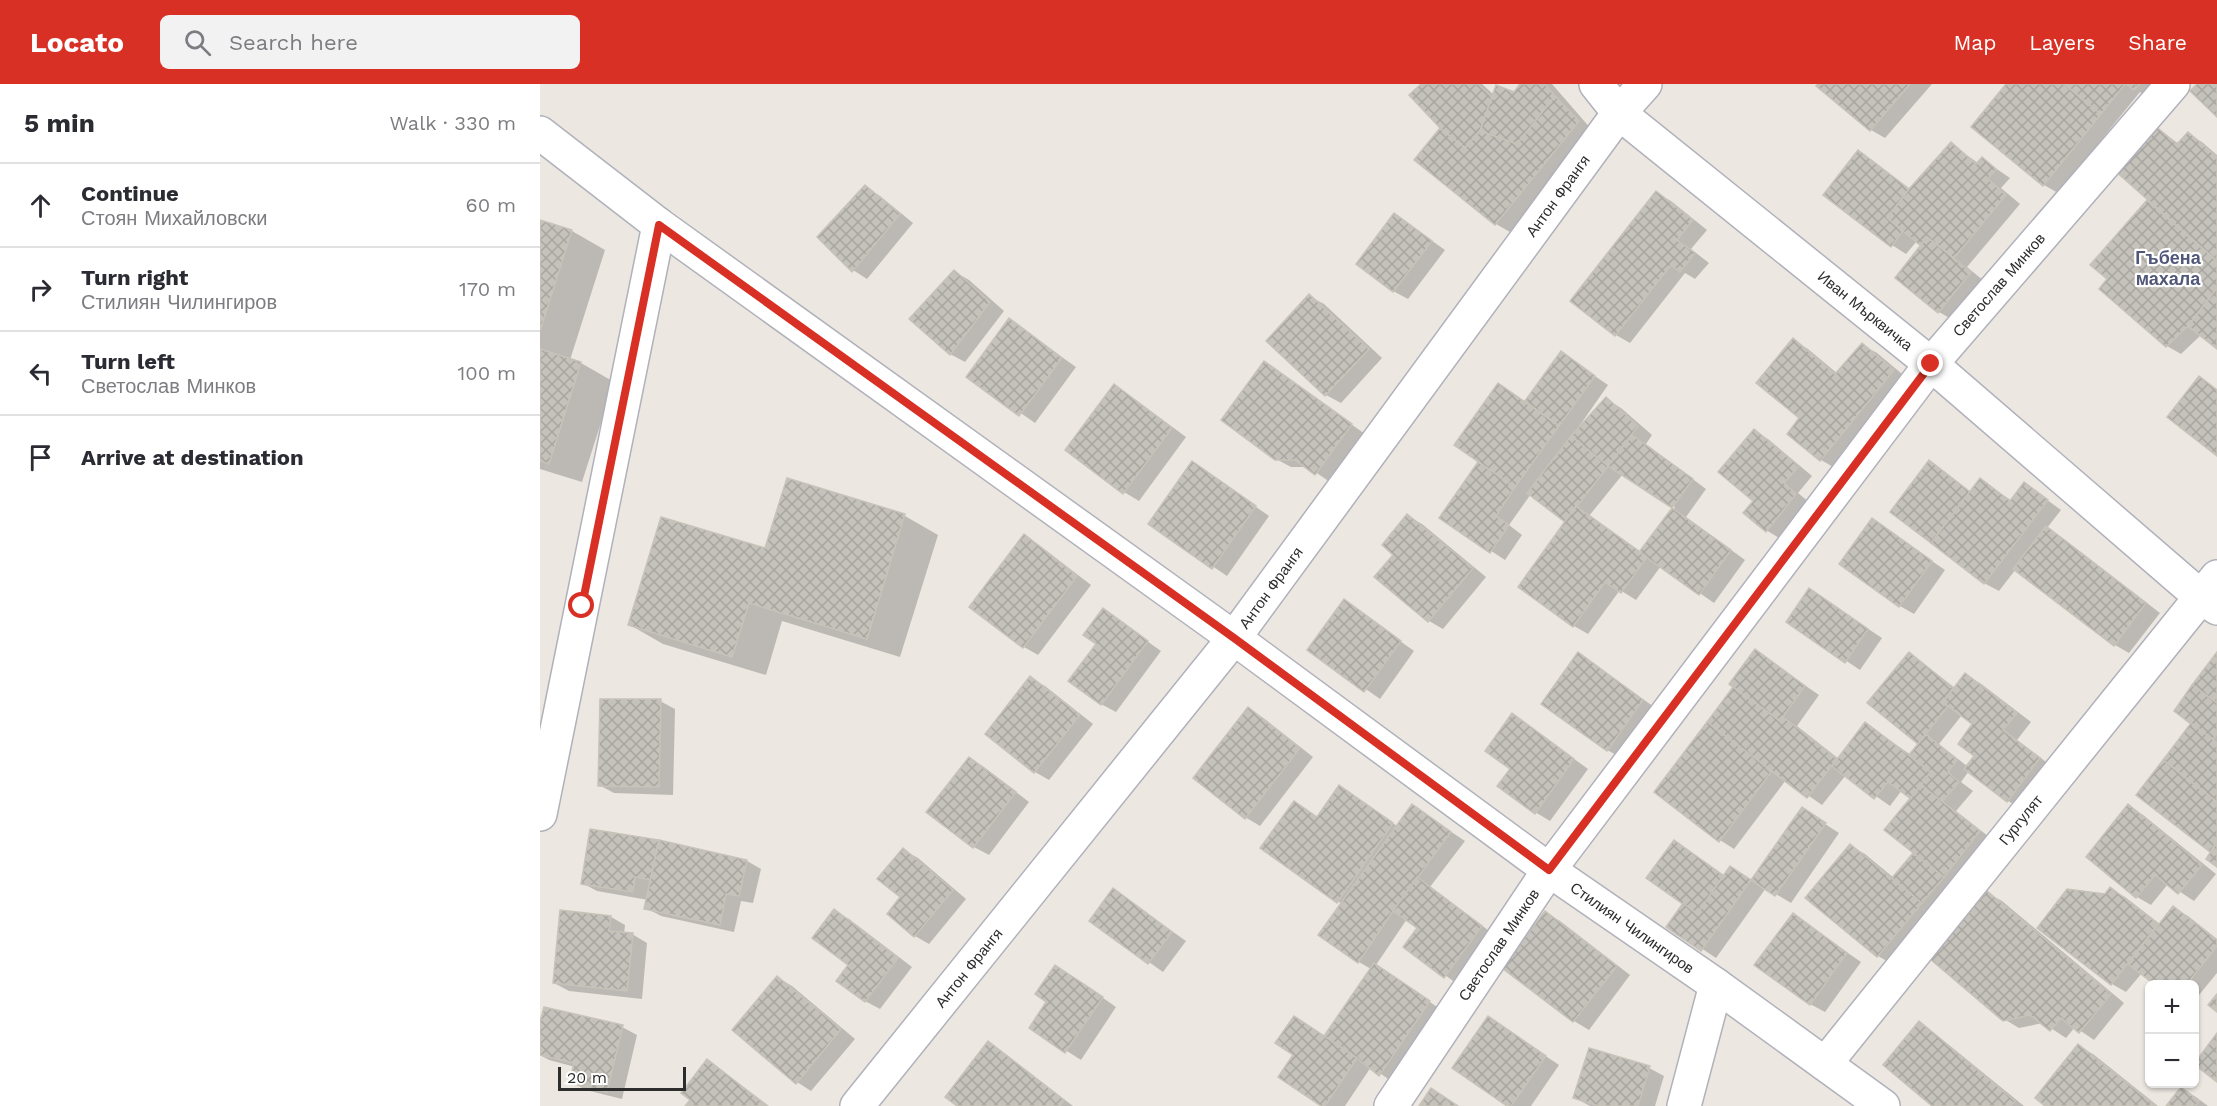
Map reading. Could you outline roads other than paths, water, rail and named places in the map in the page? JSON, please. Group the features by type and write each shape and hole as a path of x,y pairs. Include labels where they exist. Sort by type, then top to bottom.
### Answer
{"street":[{"name":"Иван Мърквичка","path":"1596,84 1619,113 2212,594"},
{"name":"Антон Франгя","path":"857,1106 1234,638 1619,113 1645,84"},
{"name":"Светослав Минков","path":"1391,1106 1549,870 1931,364 2173,84"},
{"name":"Стилиян Чилингиров","path":"540,133 659,225 1234,638 1549,870 1716,985 1883,1106"},
{"path":"540,814 659,225"},
{"name":"Гургулят","path":"1826,1064 2212,594"},
{"path":"1684,1106 1716,985"}],"district":[{"name":"Гъбена махала","path":"2168,268"}]}
